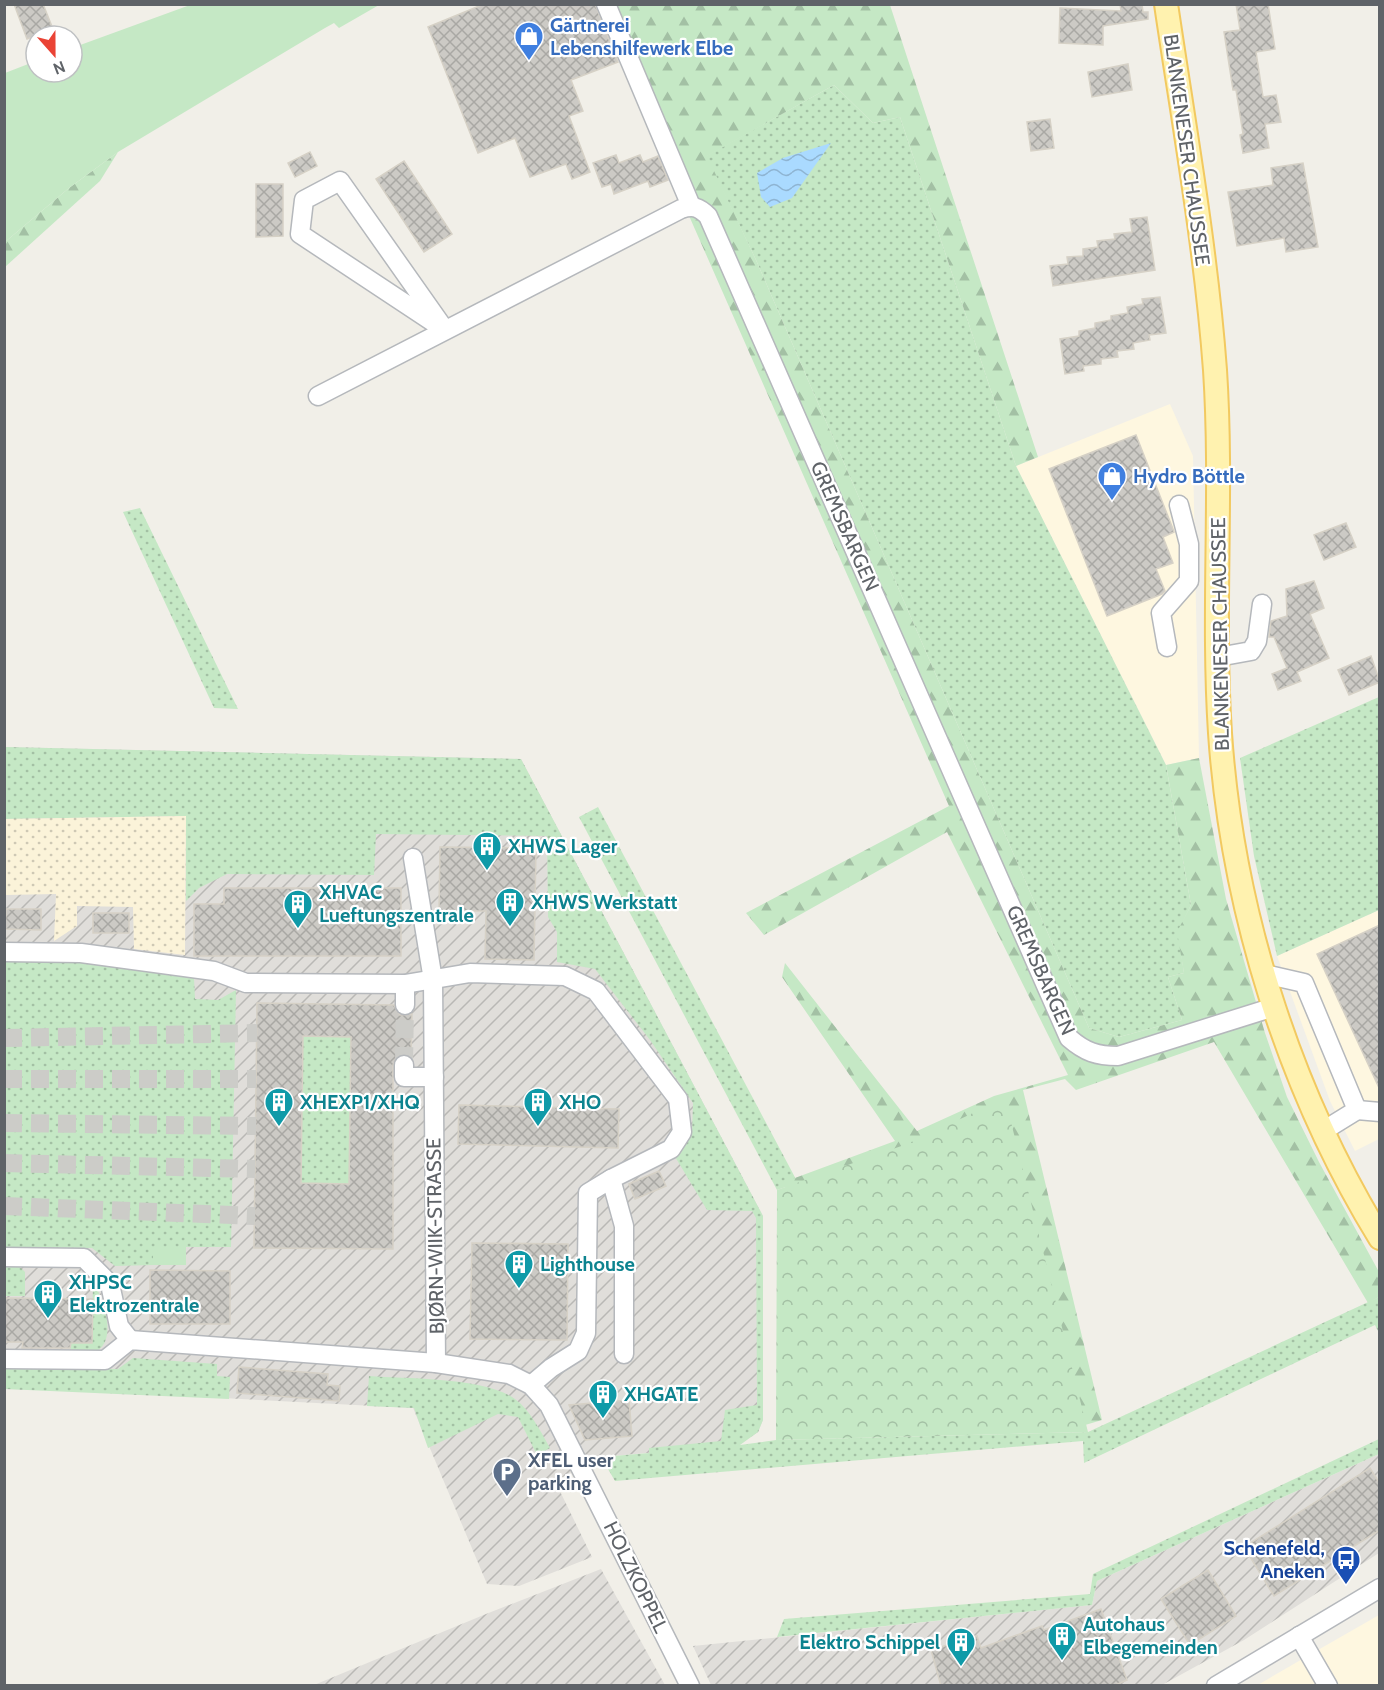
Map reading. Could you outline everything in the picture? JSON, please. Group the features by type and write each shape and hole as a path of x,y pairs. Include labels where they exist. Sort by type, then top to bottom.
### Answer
{"main road":[{"name":"BLANKENESER CHAUSSEE","path":"1166,4 1204,259 1215,370 1220,732 1237,860 1274,1007 1310,1104 1350,1188 1380,1238"}],"street":[{"path":"318,396 681,209 691,206 606,4"},
{"path":"340,181 445,330 300,234 304,200 340,181"},
{"name":"GREMSBARGEN","path":"691,206 700,208 708,216 1069,1038 1081,1048 1098,1056 1118,1056 1274,1007"},
{"path":"1167,647 1161,613 1189,581 1189,544 1179,504"},
{"path":"1189,581 1218,583"},
{"path":"1218,657 1251,651 1257,641 1262,604"},
{"name":"BJØRN-WIIK-STRASSE","path":"413,858 433,980 436,1363"},
{"path":"4,952 81,953 214,971 246,983 405,984 470,973 565,976 596,991 678,1099 682,1131 671,1149 610,1179 588,1194 586,1334 578,1351 551,1368 531,1385 509,1374 436,1363 130,1340 105,1360 4,1359"},
{"path":"1265,974 1304,983 1357,1110"},
{"path":"405,984 405,1005"},
{"path":"404,1065 404,1077 434,1077"},
{"path":"1323,1131 1357,1110 1380,1112"},
{"path":"610,1179 624,1226 624,1354"},
{"path":"4,1257 84,1258 110,1284 119,1326 130,1340"},
{"name":"HOLZKOPPEL","path":"531,1385 549,1405 690,1686"},
{"path":"1216,1686 1380,1588"},
{"path":"1299,1636 1328,1686"}],"shaded area":[{"path":"1170,404 1193,456 1199,758 1166,765 1016,466"},
{"path":"5,747 521,759 763,1216 763,1420 758,1432 738,1445 601,1457 555,1481 592,1557 519,1586 487,1584 413,1408 5,1389"},
{"path":"1379,910 1379,1139 1355,1151 1330,1101 1277,956"},
{"path":"1379,1454 1379,1553 1244,1640 1162,1685 711,1685 693,1646 1092,1605 1097,1581"},
{"path":"601,1569 665,1685 314,1685 486,1614"},
{"path":"1379,1615 1379,1685 1256,1686 1311,1654"}],"green space":[{"path":"190,5 379,5 339,28 334,23 325,28 118,152 69,188 5,242 5,73 24,66 24,84 84,84 84,44"},
{"path":"614,5 890,5 1038,457 1016,466 900,117 873,123 834,85 707,156 756,260 1089,1028 1119,1037 1182,1020 1168,977 1184,973 1177,932 1191,905 1166,765 1199,758 1226,899 1265,1033 1287,1097 1319,1162 1379,1272 1379,1297 1368,1303 1214,1042 1076,1090 1065,1079 1023,1090 1102,1420 1075,1428 791,1207 784,1182 895,1141 782,977 785,963 917,1131 994,1096 1068,1075 947,832 764,935 746,913 949,806 690,218"},
{"path":"834,85 873,123 900,117 1016,466 1166,765 1191,905 1178,932 1184,973 1168,977 1182,1020 1119,1037 1089,1028 756,260 706,156"},
{"path":"118,152 100,181 5,267 5,242 69,188"},
{"path":"140,508 238,709 214,708 123,512"},
{"path":"1379,697 1379,910 1277,956 1254,856 1240,758"},
{"path":"5,747 521,759 763,1216 763,1420 758,1432 740,1445 776,1440 1088,1432 1379,1297 1379,1333 1375,1325 1084,1463 1083,1441 615,1481 601,1457 649,1453 649,1448 721,1441 725,1410 757,1405 756,1218 752,1211 707,1210 674,1155 692,1134 693,1103 650,1040 595,969 557,962 557,932 548,917 547,836 376,834 374,875 227,874 199,888 186,901 186,816 5,819"},
{"path":"598,807 798,1183 777,1190 579,817"},
{"path":"5,959 76,960 194,978 195,999 218,1000 236,990 231,1247 154,1247 153,1265 115,1266 92,1248 5,1247"},
{"path":"303,1036 351,1037 349,1184 301,1183"},
{"path":"1005,1098 1088,1432 776,1440 777,1190 907,1144"},
{"path":"153,1247 186,1247 186,1265 153,1265"},
{"path":"5,1267 20,1267 25,1272 25,1296 5,1296"},
{"path":"93,1281 107,1319 106,1339 95,1352 70,1353 71,1343 92,1343"},
{"path":"133,1358 217,1364 217,1376 230,1377 229,1399 5,1389 5,1368 118,1369"},
{"path":"369,1376 445,1380 502,1392 515,1399 526,1409 550,1448 537,1455 518,1417 498,1414 428,1448 414,1408 367,1406"},
{"path":"1379,1439 1379,1454 1097,1581 1092,1605 777,1637 784,1619 1090,1594 1093,1574"}],"sand":[{"path":"186,816 185,955 134,949 133,907 77,906 77,926 54,941 56,894 5,895 5,819"}],"water":[{"path":"831,143 792,198 770,207 761,197 757,173 783,158"}],"building":[{"path":"14,4 43,4 51,24 24,24 24,31"},
{"path":"484,4 595,4 618,62 571,80 583,111 569,116 590,172 572,179 566,164 530,177 515,138 478,153 428,27"},
{"path":"1120,4 1142,4 1143,12 1148,12 1148,19 1103,26 1103,45 1059,43 1060,8 1121,11"},
{"path":"1236,4 1268,4 1275,49 1256,52 1263,97 1276,95 1281,122 1265,124 1269,148 1243,153 1240,135 1243,134 1224,32 1240,30"},
{"path":"1128,64 1132,90 1092,97 1088,72"},
{"path":"1050,119 1054,148 1031,151 1027,122"},
{"path":"310,152 317,166 295,177 288,163"},
{"path":"616,155 619,163 640,155 643,162 658,156 668,180 650,187 648,181 614,194 611,184 602,187 593,163"},
{"path":"404,161 452,234 424,252 376,179"},
{"path":"1303,163 1318,247 1286,252 1284,238 1237,246 1228,192 1273,185 1271,168"},
{"path":"256,184 283,184 283,236 256,237"},
{"path":"1147,217 1155,270 1053,286 1050,266 1068,264 1067,257 1083,256 1083,249 1098,247 1097,241 1115,239 1114,234 1132,232 1130,219"},
{"path":"1160,297 1166,333 1149,335 1150,340 1133,343 1134,349 1117,351 1118,357 1101,359 1101,364 1083,366 1084,371 1065,374 1060,339 1079,336 1079,331 1095,328 1095,323 1111,320 1111,316 1128,313 1127,307 1143,304 1142,299"},
{"name":"Hydro Böttle","path":"1136,435 1174,532 1163,537 1173,563 1156,569 1165,591 1162,594 1107,616 1049,469"},
{"path":"1346,523 1356,547 1324,560 1314,535"},
{"path":"1314,581 1324,608 1310,614 1329,658 1297,672 1301,681 1278,690 1272,674 1287,668 1274,637 1269,637 1271,621 1287,616 1286,589"},
{"path":"1371,656 1380,682 1349,695 1338,670"},
{"name":"XHWS Lager","path":"440,847 536,848 534,960 485,959 486,911 439,911"},
{"name":"XHVAC Lueftungszentrale","path":"224,888 401,888 401,956 194,956 194,904 224,904"},
{"path":"6,909 41,909 41,930 5,929"},
{"path":"93,913 129,913 129,933 93,933"},
{"path":"1380,925 1380,1090 1317,954"},
{"name":"XHEXP1/XHQ","path":"257,1003 394,1005 400,1015 412,1014 411,1057 399,1055 393,1065 393,1249 254,1248","holes":["303,1036 351,1037 349,1184 301,1183"]},
{"name":"XHO","path":"459,1105 619,1109 618,1148 458,1144"},
{"path":"659,1171 666,1186 635,1199 629,1184"},
{"name":"Lighthouse","path":"472,1243 568,1244 567,1340 470,1339"},
{"path":"150,1270 230,1271 230,1324 150,1324"},
{"name":"XHPSC Elektrozentrale","path":"4,1298 93,1299 92,1343 71,1343 70,1348 22,1348 23,1342 4,1342"},
{"path":"239,1367 328,1374 327,1385 340,1386 339,1401 237,1393"},
{"name":"XHGATE","path":"629,1400 632,1436 585,1440 569,1405"},
{"path":"1370,1468 1380,1484 1380,1530 1274,1596 1244,1547"},
{"path":"1208,1570 1236,1616 1190,1645 1161,1599"},
{"name":"Autohaus Elbegemeinden","path":"1101,1609 1127,1680 1113,1686 941,1686 931,1650 977,1636 981,1648 1042,1626 1044,1630"}],"tunnel":[{"path":"404,1065 405,1005"},
{"path":"4,1038 257,1033"},
{"path":"4,1079 256,1079"},
{"path":"4,1123 256,1126"},
{"path":"4,1163 255,1169"},
{"path":"4,1206 255,1216"}],"place":[{"name":"Gärtnerei Lebenshilfewerk Elbe","path":"529,62"},
{"name":"Hydro Böttle","path":"1112,502"},
{"name":"XHWS Lager","path":"487,872"},
{"name":"XHWS Werkstatt","path":"510,928"},
{"name":"XHVAC Lueftungszentrale","path":"298,930"},
{"name":"XHEXP1/XHQ","path":"279,1128"},
{"name":"XHO","path":"538,1128"},
{"name":"Lighthouse","path":"519,1290"},
{"name":"XHPSC Elektrozentrale","path":"48,1320"},
{"name":"XHGATE","path":"603,1420"},
{"name":"XFEL user parking","path":"507,1498"},
{"name":"Schenefeld, Aneken","path":"1346,1586"},
{"name":"Autohaus Elbegemeinden","path":"1062,1662"},
{"name":"Elektro Schippel","path":"961,1668"}]}
